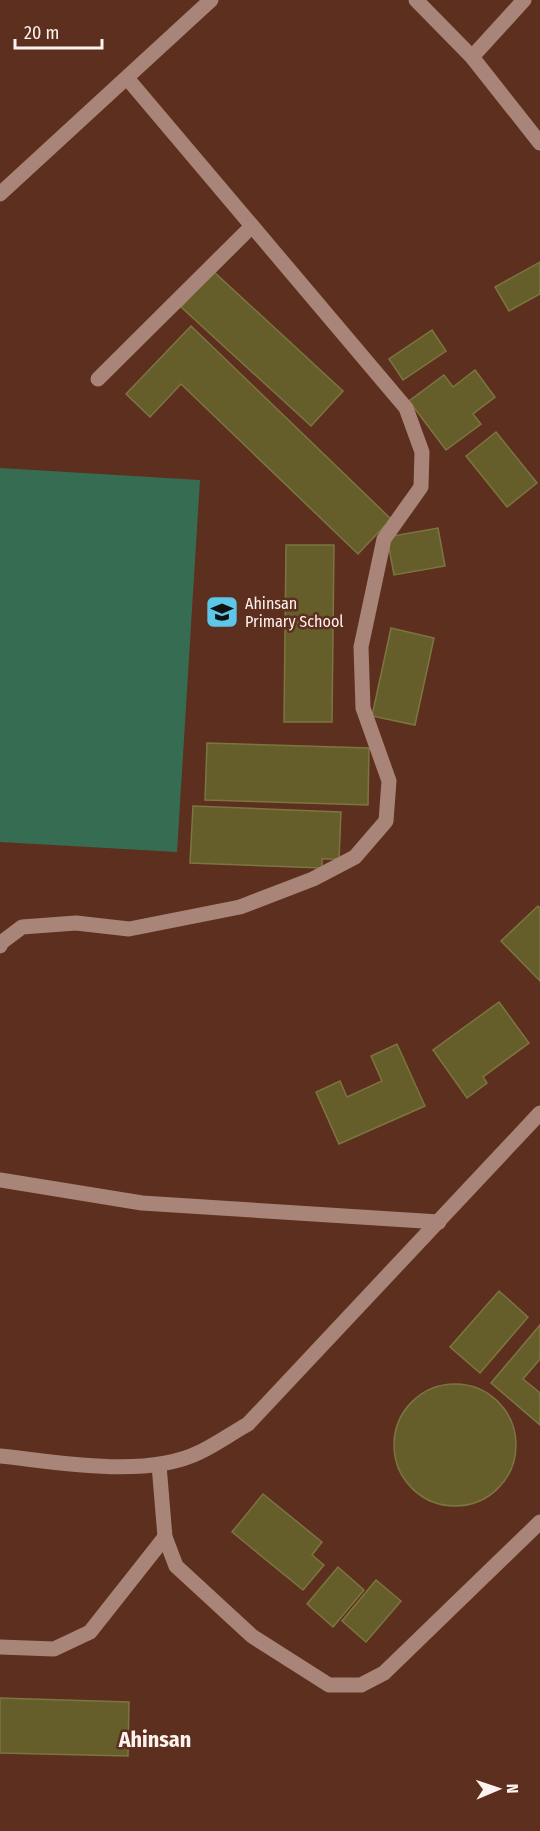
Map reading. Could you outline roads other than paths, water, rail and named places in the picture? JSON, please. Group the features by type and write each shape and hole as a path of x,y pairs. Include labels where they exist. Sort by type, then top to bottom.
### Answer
{"street":[{"path":"0,194 212,0"},
{"path":"416,0 472,57 540,143"},
{"path":"472,57 524,0"},
{"path":"0,946 22,927 76,923 129,929 240,907 313,879 355,857 386,821 389,781 363,708 361,647 384,539 421,487 422,452 406,408 127,78"},
{"path":"98,379 252,226"},
{"path":"0,1456 93,1465 159,1465 199,1453 248,1424 540,1113"},
{"path":"0,1180 142,1203 440,1222"},
{"path":"159,1465 165,1537 176,1566 252,1636 329,1685 361,1685 384,1673 540,1522"},
{"path":"0,1647 54,1649 90,1632 165,1537"}],"place":[{"name":"Ahinsan Primary School","path":"222,612"}],"district":[{"name":"Ahinsan","path":"155,1739"}]}
